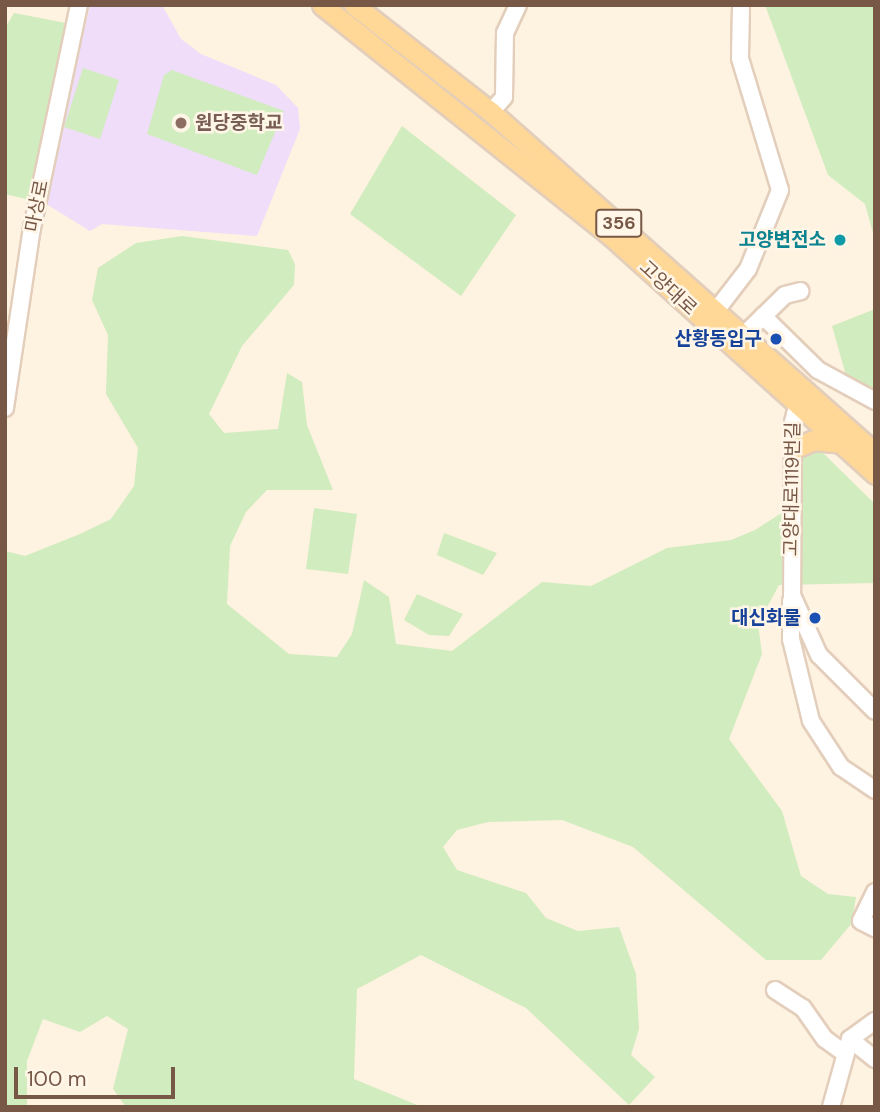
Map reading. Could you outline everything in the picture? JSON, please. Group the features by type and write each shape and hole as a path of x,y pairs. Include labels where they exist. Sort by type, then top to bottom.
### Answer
{"main road":[{"name":"고양대로","path":"321,5 610,235 875,474"},
{"name":"고양대로","path":"354,5 491,112 718,308 875,453"},
{"path":"794,447 814,440 841,443"}],"street":[{"name":"마상로","path":"5,408 32,228 79,5"},
{"path":"491,112 504,97 505,33 518,5"},
{"name":"고양대로","path":"718,308 748,269 780,190 740,58 741,5"},
{"path":"746,333 785,295 801,290"},
{"path":"763,316 818,370 875,401"},
{"name":"고양대로1119번길","path":"803,385 796,405 794,447 791,639 811,721 841,767 875,790"},
{"name":"고양대로1119번길","path":"792,595 818,655 875,711"},
{"path":"875,892 861,921 875,928"},
{"path":"775,990 803,1008 825,1039 847,1045 875,1059"},
{"path":"831,1107 847,1045 875,1021"}],"shaded area":[{"name":"원당중학교","path":"90,5 162,5 181,39 201,54 276,85 298,108 300,129 257,236 102,224 90,231 43,202"}],"green space":[{"path":"765,5 875,5 875,240 865,204 828,175"},
{"path":"14,13 71,24 30,200 5,194 5,28"},
{"path":"83,68 119,80 100,139 64,127"},
{"path":"172,70 284,111 257,175 147,134 164,75"},
{"path":"402,126 516,215 461,296 350,214"},
{"path":"182,236 288,250 295,264 294,285 242,346 209,414 224,433 278,429 287,373 302,382 307,425 333,490 267,490 246,512 230,546 227,604 289,654 337,657 352,634 364,580 389,597 396,644 452,651 542,582 591,586 667,548 731,540 755,530 791,507 799,460 809,453 821,451 875,504 875,583 779,585 758,624 762,654 729,739 782,811 801,876 828,894 856,897 852,923 821,960 766,960 633,847 562,820 488,822 457,830 443,847 457,870 526,893 546,918 578,931 619,927 636,974 639,1029 631,1055 655,1077 629,1105 526,1008 421,955 357,989 354,1079 422,1107 126,1107 113,1089 128,1029 107,1016 80,1032 43,1019 27,1061 27,1107 5,1107 5,551 25,556 111,519 134,486 138,448 106,394 108,335 92,300 98,268 136,243"},
{"path":"875,309 875,412 849,386 832,326"},
{"path":"314,508 357,514 348,574 306,569"},
{"path":"444,533 497,553 483,575 437,555"},
{"path":"417,594 463,614 449,636 429,635 404,620"}],"place":[{"name":"원당중학교","path":"181,123"},
{"name":"고양변전소","path":"840,240"},
{"name":"산황동입구","path":"776,339"},
{"name":"대신화물","path":"815,618"}]}
